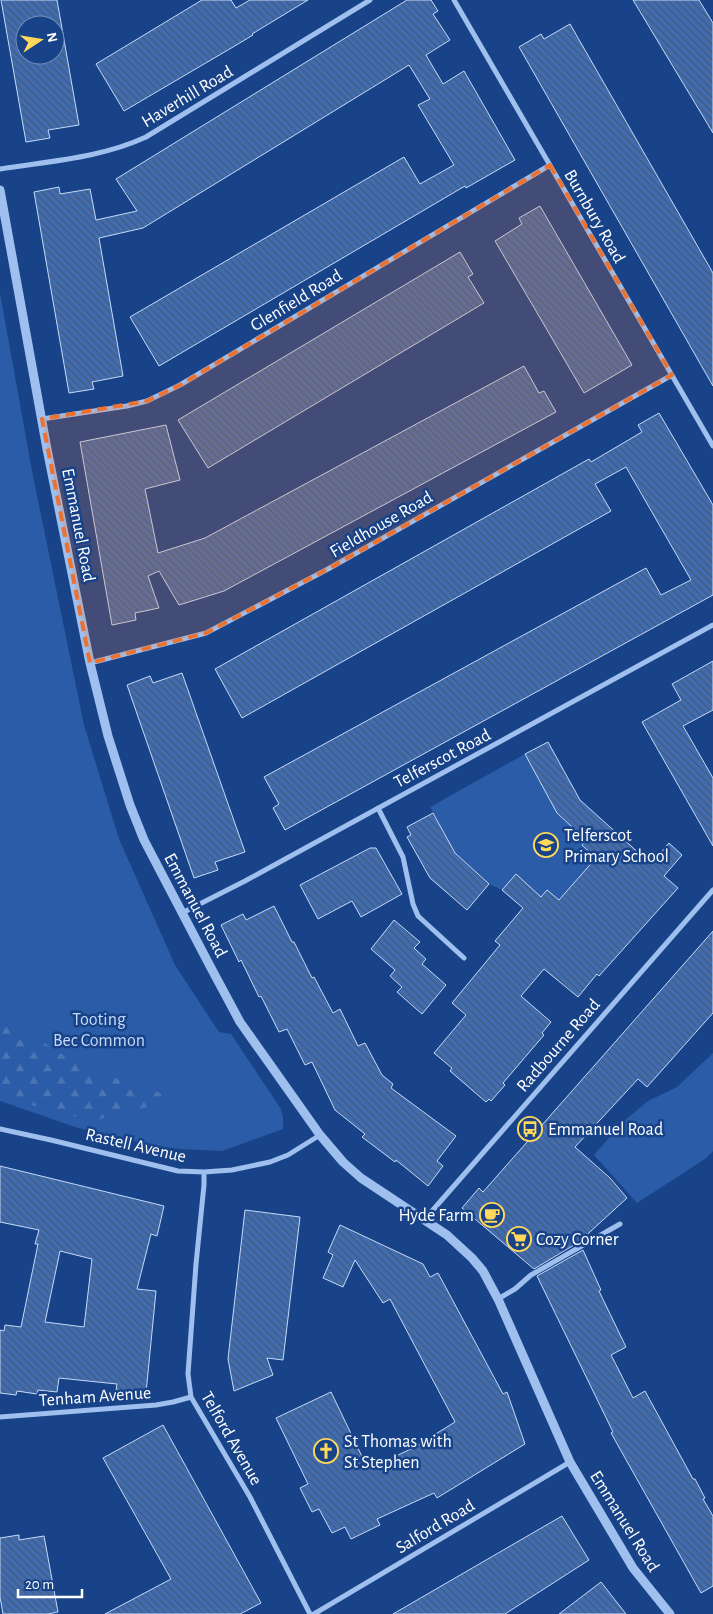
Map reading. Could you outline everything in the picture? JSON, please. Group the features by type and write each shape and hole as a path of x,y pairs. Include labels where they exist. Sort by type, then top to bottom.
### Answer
{"street":[{"name":"Haverhill Road","path":"0,169 99,154 132,143 370,0"},
{"name":"Burnbury Road","path":"454,0 713,446"},
{"name":"Glenfield Road","path":"42,420 140,403 180,385 550,165"},
{"name":"Emmanuel Road","path":"0,190 42,420 90,663 108,736 130,805 144,840 240,1022 320,1135 343,1162 361,1178 425,1219 453,1240 472,1258 482,1271 498,1298 570,1462 633,1568 670,1614"},
{"name":"Fieldhouse Road","path":"90,663 206,633 328,570 672,375"},
{"name":"Telferscot Road","path":"182,913 713,624"},
{"path":"378,808 403,857 413,904 418,916 464,958"},
{"name":"Radbourne Road","path":"425,1219 713,890"},
{"name":"Rastell Avenue","path":"0,1129 178,1171 204,1172 232,1170 270,1162 288,1155 320,1135"},
{"name":"Telford Avenue","path":"204,1172 188,1374 190,1397 250,1497 312,1614"},
{"path":"498,1298 515,1289 531,1275 620,1224"},
{"name":"Tenham Avenue","path":"0,1417 156,1405 190,1397"},
{"name":"Salford Road","path":"312,1614 570,1462"}],"highlighted area":[{"path":"550,165 672,375 328,569 206,633 90,663 42,419 147,401 180,385"}],"green space":[{"name":"Tooting Bec Common","path":"0,293 32,471 84,725 119,839 175,965 219,1032 231,1034 281,1109 283,1129 222,1151 156,1146 78,1128 0,1101"},
{"path":"525,754 562,818 586,840 582,846 596,859 559,900 547,890 541,897 516,875 502,890 489,884 445,844 448,840 430,807"},
{"path":"0,1014 80,1066 178,1099 93,1121 0,1097"},
{"path":"713,1053 713,1151 705,1159 637,1203 594,1155 623,1122 648,1101 677,1087"}],"building":[{"path":"1,0 57,0 60,15 15,15 15,65 65,65 65,45 79,125 48,130 50,138 26,142"},
{"path":"202,0 231,0 236,8 250,0 308,0 253,35 124,111 96,64"},
{"path":"407,0 431,0 438,11 433,14 450,40 426,55 443,84 464,71 515,160 466,188 465,186 159,366 130,317 404,157 420,184 454,165 418,105 430,99 409,65 143,228 99,238 123,376 92,382 94,389 69,393 34,192 59,187 60,194 90,189 96,220 137,211 116,179"},
{"path":"633,0 699,0 713,23 713,133"},
{"path":"570,24 713,273 713,386 519,47 541,34 544,39"},
{"path":"540,206 632,365 584,393 495,241 522,224 519,218"},
{"path":"460,252 473,274 468,277 484,303 208,468 178,420"},
{"path":"524,366 539,393 544,391 556,412 224,591 179,605 159,571 148,576 159,608 135,613 136,620 112,625 80,442 166,425 180,480 145,489 158,553 205,538"},
{"path":"659,413 713,505 713,595 285,830 273,808 279,804 264,777 646,568 661,595 691,580 626,467 595,484 611,511 242,718 215,669 589,459 591,462 642,432 638,425"},
{"path":"713,661 713,710 683,726 713,778 713,846 642,722 681,700 672,684"},
{"path":"182,673 245,852 215,862 218,870 194,878 127,685 150,676 153,683"},
{"path":"548,742 580,800 651,864 669,843 682,855 664,876 678,888 599,976 597,974 578,997 544,969 521,996 551,1022 542,1033 544,1035 503,1083 505,1085 491,1101 489,1099 486,1102 450,1071 452,1068 434,1053 466,1015 452,1003 500,945 495,941 523,908 502,890 516,874 541,897 547,890 559,900 596,858 582,845 586,840 557,813 525,754"},
{"path":"433,813 455,853 489,884 467,910 430,878 407,837 411,835 407,827"},
{"path":"370,848 376,848 402,894 361,917 352,901 318,919 300,885"},
{"path":"274,906 292,942 294,942 312,978 314,977 333,1013 340,1009 358,1046 365,1043 382,1075 393,1084 391,1088 456,1136 437,1161 443,1166 428,1186 396,1160 395,1162 362,1137 365,1134 335,1110 312,1062 305,1065 287,1029 279,1032 241,960 239,962 221,925 243,914 246,920"},
{"path":"394,920 420,942 414,948 426,959 422,964 446,985 422,1014 397,992 402,987 390,976 395,970 371,949"},
{"path":"713,931 713,1013 647,1087 638,1079 575,1147 610,1178 627,1198 579,1242 534,1269 462,1208 479,1188 483,1192"},
{"path":"0,1166 164,1206 157,1236 151,1234 137,1289 156,1291 146,1393 116,1390 117,1384 59,1378 57,1392 38,1390 37,1394 17,1391 16,1395 0,1393 0,1330 4,1331 5,1325 21,1327 38,1244 35,1244 39,1230 0,1222","holes":["60,1251 92,1259 84,1327 45,1322"]},
{"path":"245,1210 300,1217 283,1360 267,1358 273,1375 234,1391 228,1359"},
{"path":"340,1225 423,1264 430,1277 438,1273 503,1394 507,1392 525,1444 437,1498 434,1493 377,1519 380,1525 351,1539 345,1527 332,1533 319,1509 312,1512 300,1488 308,1484 276,1418 331,1392 368,1469 413,1448 455,1422 390,1299 383,1303 355,1260 343,1287 323,1278 333,1255 328,1252"},
{"path":"583,1250 601,1290 599,1291 626,1347 611,1355 633,1398 645,1391 693,1479 695,1479 705,1498 703,1499 713,1516 713,1586 701,1593 611,1433 613,1432 537,1276"},
{"path":"163,1425 261,1603 240,1614 105,1614 171,1579 103,1458"},
{"path":"562,1516 589,1560 505,1614 393,1614"},
{"path":"19,1535 19,1540 44,1536 58,1612 48,1614 3,1614 0,1597 0,1538"},
{"path":"601,1582 626,1614 559,1614"}],"place":[{"name":"Telferscot Primary School","path":"546,845"},
{"name":"Emmanuel Road","path":"530,1129"},
{"name":"Hyde Farm","path":"492,1215"},
{"name":"Cozy Corner","path":"519,1239"},
{"name":"St Thomas with St Stephen","path":"326,1451"}]}
